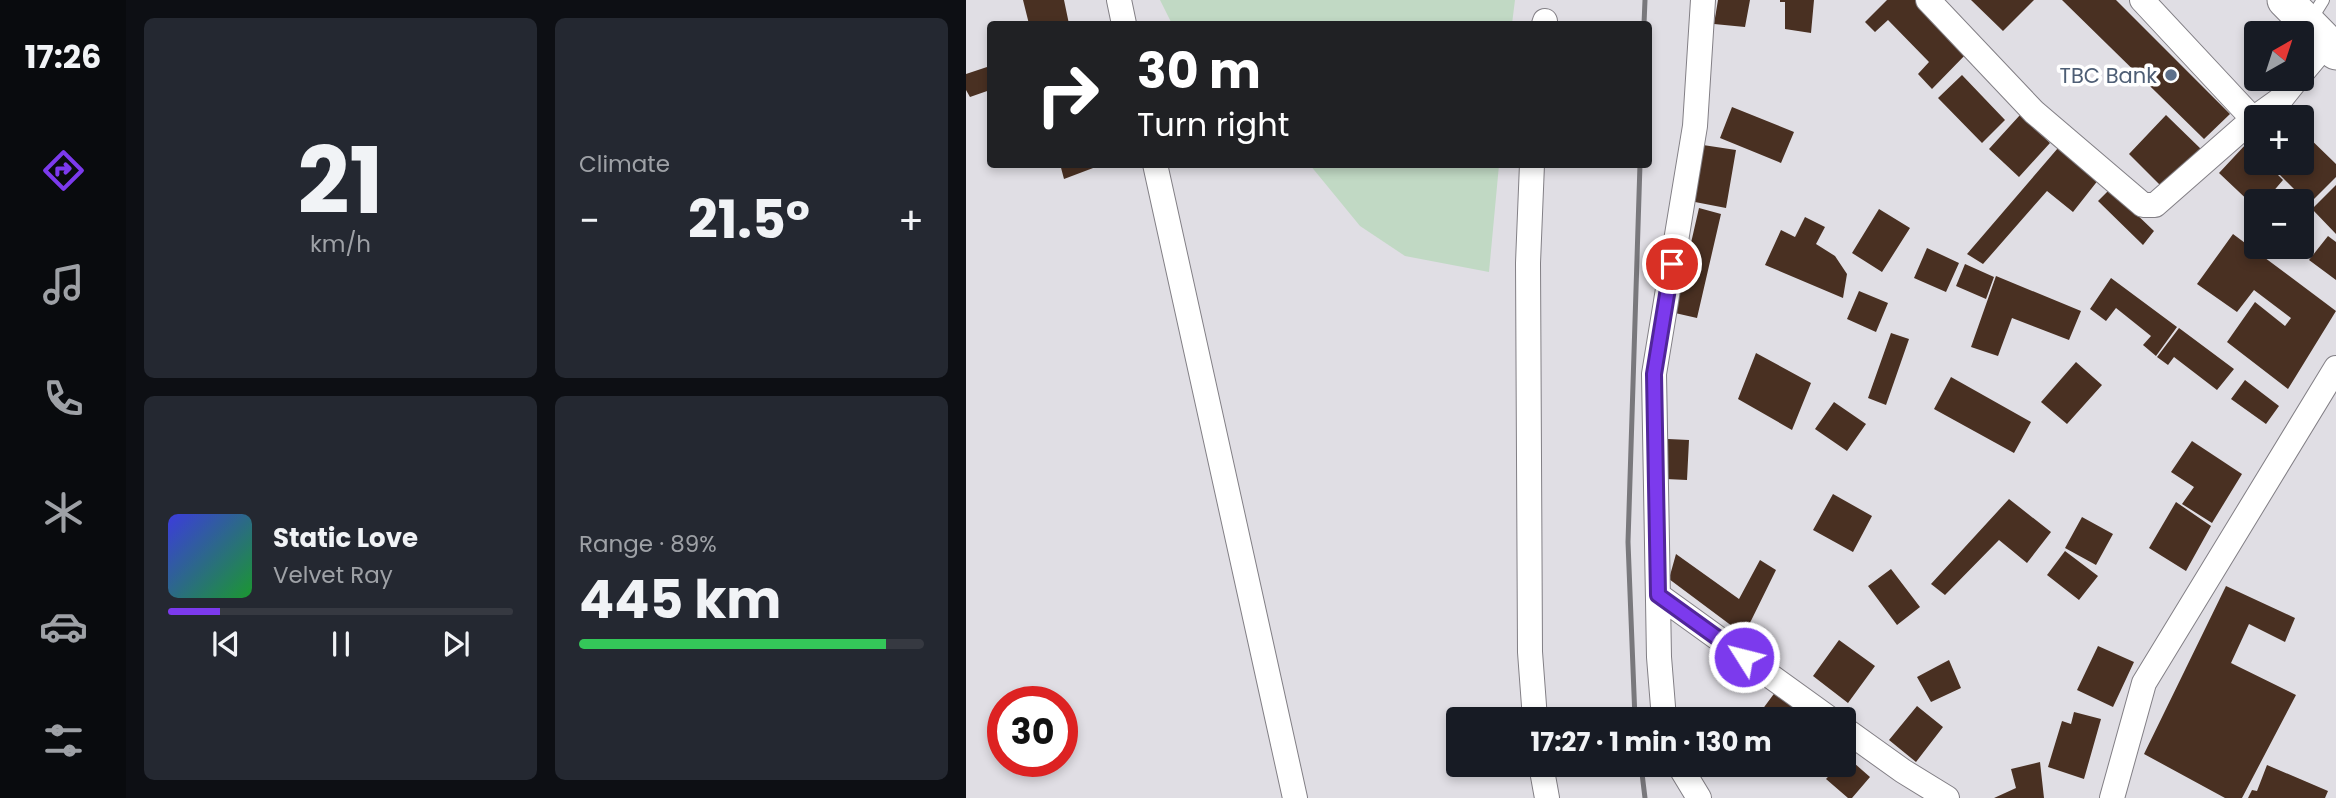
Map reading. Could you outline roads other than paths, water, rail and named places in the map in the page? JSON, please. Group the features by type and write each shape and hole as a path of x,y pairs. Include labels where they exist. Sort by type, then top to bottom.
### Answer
{"street":[{"path":"1119,0 1123,21"},
{"path":"1663,707 1659,657 1654,374 1695,126 1703,0"},
{"path":"1928,0 2034,112 2143,205 2155,205 2244,127"},
{"path":"2142,0 2244,109"},
{"path":"2273,105 2287,91"},
{"path":"1156,168 1295,798"},
{"path":"1532,168 1528,264 1530,652 1534,707"},
{"path":"2112,798 2144,683 2336,368"},
{"path":"1658,595 1813,707"},
{"path":"1856,737 1947,798"},
{"path":"1543,777 1547,798"},
{"path":"1686,777 1699,798"}],"railway":[{"path":"1644,21 1645,0"},
{"path":"1635,707 1628,542 1640,168"},
{"path":"1642,777 1645,798"}],"place":[{"name":"TBC Bank","path":"2171,75"}]}
